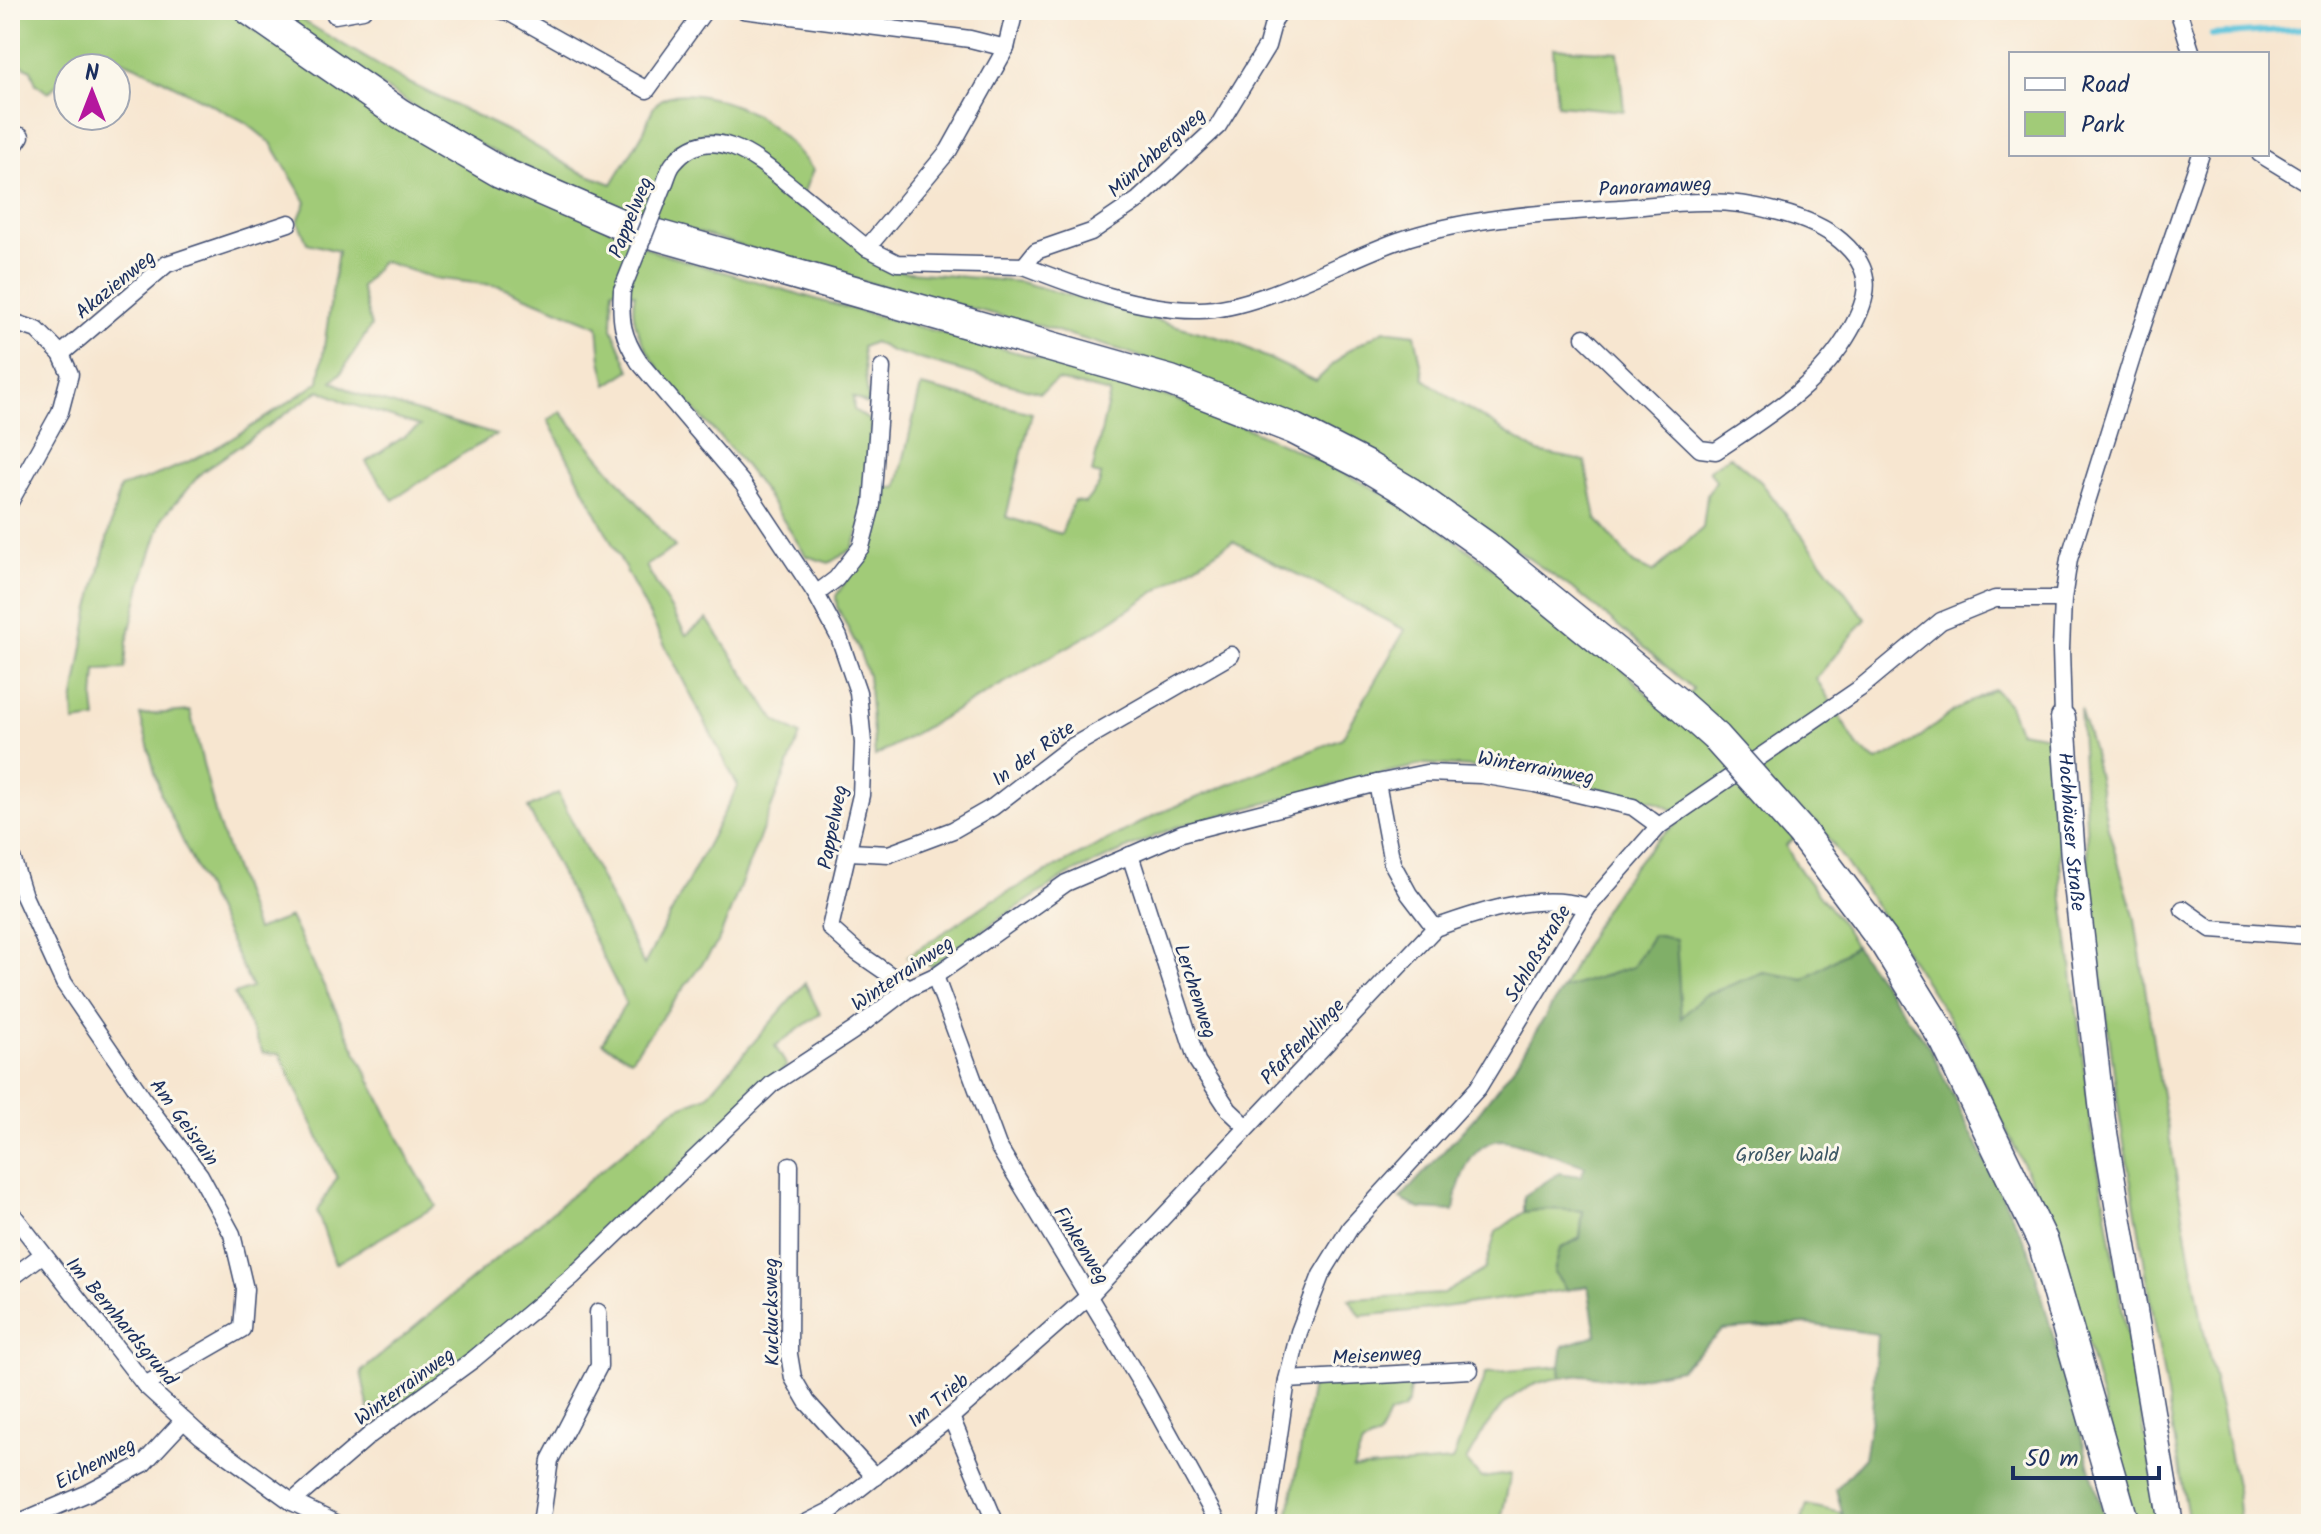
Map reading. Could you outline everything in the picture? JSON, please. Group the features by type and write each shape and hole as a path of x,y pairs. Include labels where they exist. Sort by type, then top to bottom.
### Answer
{"highway":[{"path":"250,10 400,114 500,172 622,225 1171,381 1294,429 1366,466 1409,492 1485,546 1716,737 1802,833 1885,943 1946,1042 2043,1242 2124,1524"}],"street":[{"path":"335,15 363,10"},
{"path":"499,10 508,12 647,90 705,10"},
{"path":"743,10 970,39 1006,48"},
{"path":"1015,10 1006,48 949,150 867,248 897,263 1024,266"},
{"name":"Münchbergweg","path":"1024,266 1036,251 1091,232 1138,200 1218,126 1267,46 1274,20 1281,10"},
{"path":"2178,10 2191,52"},
{"path":"10,152 21,136"},
{"name":"Pappelweg","path":"867,248 738,147 715,143 694,148 674,163 664,185 622,290 620,313 625,341 639,362 743,484 816,594 839,637 858,692 863,743 861,795 830,928 858,953 909,988"},
{"name":"Hochhäuser Straße","path":"2171,1524 2103,1121 2073,858 2061,649 2063,599 2074,544 2135,348 2200,156"},
{"path":"2263,156 2311,185"},
{"name":"Panoramaweg","path":"1024,266 1073,285 1149,305 1198,310 1233,307 1399,241 1443,228 1511,217 1710,202 1757,207 1808,222 1839,238 1857,256 1865,279 1867,297 1849,333 1825,367 1791,400 1716,451 1700,449 1584,337"},
{"name":"Akazienweg","path":"61,354 167,264 289,223"},
{"path":"10,321 37,330 61,354 70,374 60,412 10,502"},
{"path":"816,594 836,579 861,547 872,505 882,368"},
{"name":"Schloßstraße","path":"1266,1524 1287,1380 1299,1332 1321,1275 1350,1228 1478,1088 1588,907 1659,826 1859,689 1941,621 1995,599 2063,599"},
{"name":"In der Röte","path":"849,852 889,854 953,830 993,807 1068,749 1231,655"},
{"name":"Winterrainweg","path":"292,1502 370,1435 474,1359 573,1276 772,1084 853,1031 909,988 935,976 1066,883 1182,833 1426,773 1481,775 1535,784 1633,807 1659,826"},
{"path":"1377,783 1392,863 1409,894 1435,928"},
{"name":"Am Geisrain","path":"10,851 24,896 64,983 151,1110 200,1175 232,1234 245,1289 242,1329 145,1385"},
{"name":"Lerchenweg","path":"1130,855 1197,1061 1229,1110 1247,1127"},
{"name":"Pfaffenklinge","path":"1090,1295 1435,928 1471,915 1543,901 1571,902 1588,907"},
{"path":"2183,909 2211,929 2311,936"},
{"name":"Finkenweg","path":"935,976 998,1146 1090,1295 1219,1524"},
{"name":"Kuckucksweg","path":"790,1165 789,1354 793,1378 807,1402 875,1477"},
{"name":"Im Bernhardsgrund","path":"10,1211 145,1385 183,1421 292,1502"},
{"path":"10,1279 42,1255"},
{"name":"Im Trieb","path":"804,1524 832,1510 951,1417 1090,1295"},
{"path":"541,1524 550,1460 599,1366 598,1312"},
{"name":"Meisenweg","path":"1287,1380 1470,1370"},
{"path":"951,1417 996,1524"},
{"name":"Eichenweg","path":"15,1524 88,1493 143,1464 183,1421"},
{"path":"292,1502 338,1524"}],"green space":[{"path":"10,10 228,10 291,57 354,98 656,252 829,303 1118,379 1215,414 1318,460 1409,506 1606,652 1669,716 1693,689 1580,594 1430,490 1190,375 1127,352 1030,323 828,273 642,215 554,181 439,123 298,31 293,21 300,19 407,82 516,135 578,171 612,184 657,103 666,97 691,95 734,105 772,127 813,170 800,201 887,270 1021,282 1234,342 1316,381 1346,352 1384,330 1415,334 1424,379 1538,452 1585,461 1596,518 1634,564 1653,572 1703,528 1707,495 1716,481 1709,470 1730,456 1761,482 1866,619 1816,678 1858,747 1877,761 1911,744 1955,710 1994,689 2009,705 2019,731 2056,737 2061,884 2091,1123 2162,1524 2135,1524 2060,1240 1961,1037 1817,822 1786,845 1855,946 1804,979 1763,972 1680,1018 1676,939 1653,935 1633,967 1562,989 1615,892 1660,837 1686,816 1654,801 1502,769 1426,764 1176,827 1068,875 932,966 908,956 991,901 1155,815 1342,738 1405,630 1233,541 1094,632 875,756 868,676 837,607 836,596 849,576 881,487 897,488 921,386 1032,413 1006,517 1061,534 1074,501 1085,503 1099,485 1101,475 1092,473 1110,393 1057,380 1040,393 891,351 874,342 862,347 869,405 853,397 854,410 872,422 863,521 852,549 829,563 806,556 746,467 686,402 652,359 640,337 634,315 635,294 613,289 612,328 630,370 607,385 598,326 500,286 433,278 382,261 361,287 371,326 341,373 332,381 357,394 496,435 393,500 366,462 420,426 347,403 320,390 202,472 163,517 141,585 127,642 125,669 96,670 96,719 74,722 73,703 89,612 120,487 200,456 248,429 319,382 338,251 307,243 298,221 306,202 271,143 245,122 132,64 132,52 102,52 95,49 92,52 52,52 52,89 48,93 36,84 31,70 10,59"},
{"path":"1553,48 1618,52 1624,111 1557,105"},
{"path":"561,412 675,547 646,566 686,635 707,619 776,721 800,735 718,942 631,1059 602,1043 626,1003 528,808 558,793 644,965 738,786 548,420"},
{"path":"2080,709 2092,748 2108,828 2135,919 2155,1055 2202,1322 2237,1490 2240,1524 2189,1524 2120,1119 2089,880"},
{"path":"190,711 217,820 256,930 290,917 409,1159 436,1206 335,1264 317,1211 337,1178 280,1054 263,1053 234,994 252,988 161,795 140,715"},
{"name":"Großer Wald","path":"1653,935 1676,939 1681,1018 1703,996 1763,972 1804,979 1855,946 1929,1047 2029,1250 2106,1524 1845,1524 1836,1489 1864,1458 1872,1412 1877,1334 1807,1324 1723,1330 1680,1369 1626,1380 1582,1375 1561,1378 1563,1346 1596,1335 1588,1286 1567,1290 1554,1272 1560,1249 1580,1238 1583,1211 1548,1209 1524,1212 1524,1196 1559,1173 1581,1176 1585,1166 1502,1140 1491,1142 1473,1156 1462,1177 1454,1211 1420,1209 1400,1199 1476,1116 1518,1061 1562,989 1633,967"},
{"path":"805,983 820,1014 775,1046 787,1066 507,1328 372,1425 361,1372 673,1110 707,1096"},
{"path":"1583,1210 1580,1238 1560,1249 1554,1272 1567,1290 1361,1316 1349,1299 1443,1294 1485,1269 1496,1232 1524,1212"},
{"path":"1560,1366 1561,1378 1528,1387 1503,1406 1466,1461 1481,1478 1511,1474 1500,1524 1287,1524 1312,1385 1411,1381 1408,1402 1403,1410 1389,1414 1379,1437 1362,1445 1353,1469 1452,1461 1486,1373"},
{"path":"1807,1505 1842,1513 1845,1524 1800,1524"}],"waterway":[{"path":"2212,35 2311,28"}]}
